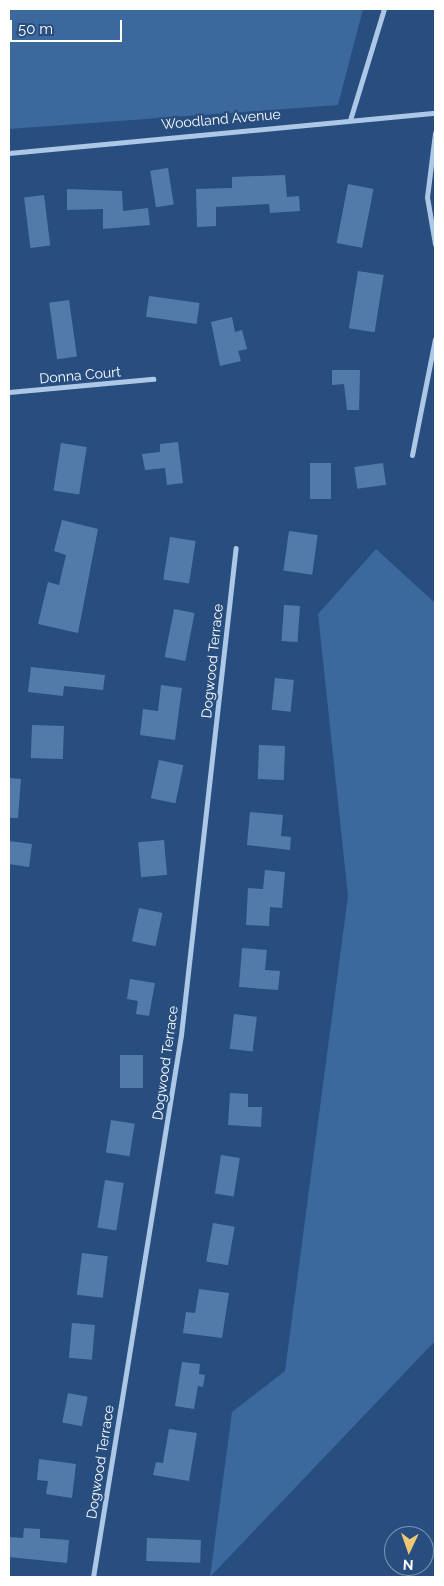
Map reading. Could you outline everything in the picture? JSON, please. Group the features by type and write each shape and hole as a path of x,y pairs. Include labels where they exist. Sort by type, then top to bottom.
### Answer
{"street":[{"path":"350,120 384,9"},
{"name":"Woodland Avenue","path":"9,153 435,113"},
{"path":"435,133 426,197 435,244"},
{"path":"412,454 435,339"},
{"name":"Donna Court","path":"9,392 153,380"},
{"name":"Dogwood Terrace","path":"93,1577 181,1035 236,548"}],"shaded area":[{"path":"9,9 363,9 338,105 9,129"},
{"path":"376,549 435,603 435,1341 210,1577 232,1412 285,1371 348,896 318,614"}],"building":[{"path":"168,168 174,205 156,207 150,171"},
{"path":"285,175 287,197 299,196 300,211 270,213 269,204 216,207 216,226 197,227 196,189 232,188 232,177"},
{"path":"348,184 374,189 362,248 337,243"},
{"path":"67,189 122,191 123,211 148,208 150,225 103,229 103,209 67,210"},
{"path":"44,195 50,246 30,248 24,197"},
{"path":"358,271 384,275 375,332 349,328"},
{"path":"149,296 200,303 197,324 146,317"},
{"path":"69,300 77,356 57,359 49,303"},
{"path":"232,317 235,332 242,330 247,349 238,351 241,361 220,366 211,322"},
{"path":"332,370 360,370 359,410 347,410 344,384 332,385"},
{"path":"178,442 183,483 167,485 165,468 145,470 142,454 160,452 160,444"},
{"path":"61,443 87,447 79,494 53,490"},
{"path":"310,463 331,463 331,499 310,499"},
{"path":"383,463 386,485 357,489 354,467"},
{"path":"62,520 98,529 78,633 38,624 48,582 59,585 66,555 54,551"},
{"path":"289,531 318,535 312,575 283,571"},
{"path":"170,537 196,541 189,584 163,579"},
{"path":"284,605 300,606 297,642 281,641"},
{"path":"174,609 195,613 185,661 165,657"},
{"path":"31,667 105,675 103,690 64,686 63,696 28,692"},
{"path":"275,678 294,680 291,712 272,710"},
{"path":"161,685 182,688 175,740 140,735 143,709 158,711"},
{"path":"32,725 64,726 63,759 31,758"},
{"path":"259,745 285,746 284,780 258,779"},
{"path":"159,760 183,765 175,803 151,798"},
{"path":"9,778 21,779 18,818 9,818"},
{"path":"250,812 283,815 281,836 291,837 290,850 247,845"},
{"path":"164,840 167,875 141,877 138,842"},
{"path":"9,841 32,844 29,867 9,864"},
{"path":"265,870 285,872 282,908 270,907 269,926 246,925 248,888 263,889"},
{"path":"139,908 162,913 155,946 132,941"},
{"path":"242,948 267,950 265,970 280,971 278,990 239,987"},
{"path":"130,979 155,983 149,1016 136,1014 138,1001 127,999"},
{"path":"234,1014 257,1017 253,1052 230,1049"},
{"path":"120,1055 143,1055 143,1088 120,1088"},
{"path":"230,1093 248,1094 248,1107 262,1107 261,1127 228,1125"},
{"path":"111,1120 135,1124 130,1156 106,1153"},
{"path":"221,1155 240,1158 234,1196 215,1194"},
{"path":"105,1180 124,1183 116,1230 97,1227"},
{"path":"213,1223 235,1227 228,1265 206,1261"},
{"path":"82,1253 108,1256 103,1298 77,1295"},
{"path":"199,1289 229,1293 222,1338 183,1333 186,1312 195,1313"},
{"path":"72,1323 95,1325 92,1360 69,1358"},
{"path":"182,1362 200,1364 199,1374 205,1375 203,1387 198,1386 194,1409 175,1406"},
{"path":"68,1393 88,1397 82,1426 62,1422"},
{"path":"169,1429 197,1433 189,1481 153,1475 156,1462 163,1463"},
{"path":"39,1459 76,1464 72,1498 46,1494 48,1481 37,1480"},
{"path":"24,1528 40,1529 40,1538 69,1540 67,1563 9,1557 9,1537 23,1538"},
{"path":"147,1538 201,1540 200,1563 146,1561"}]}
